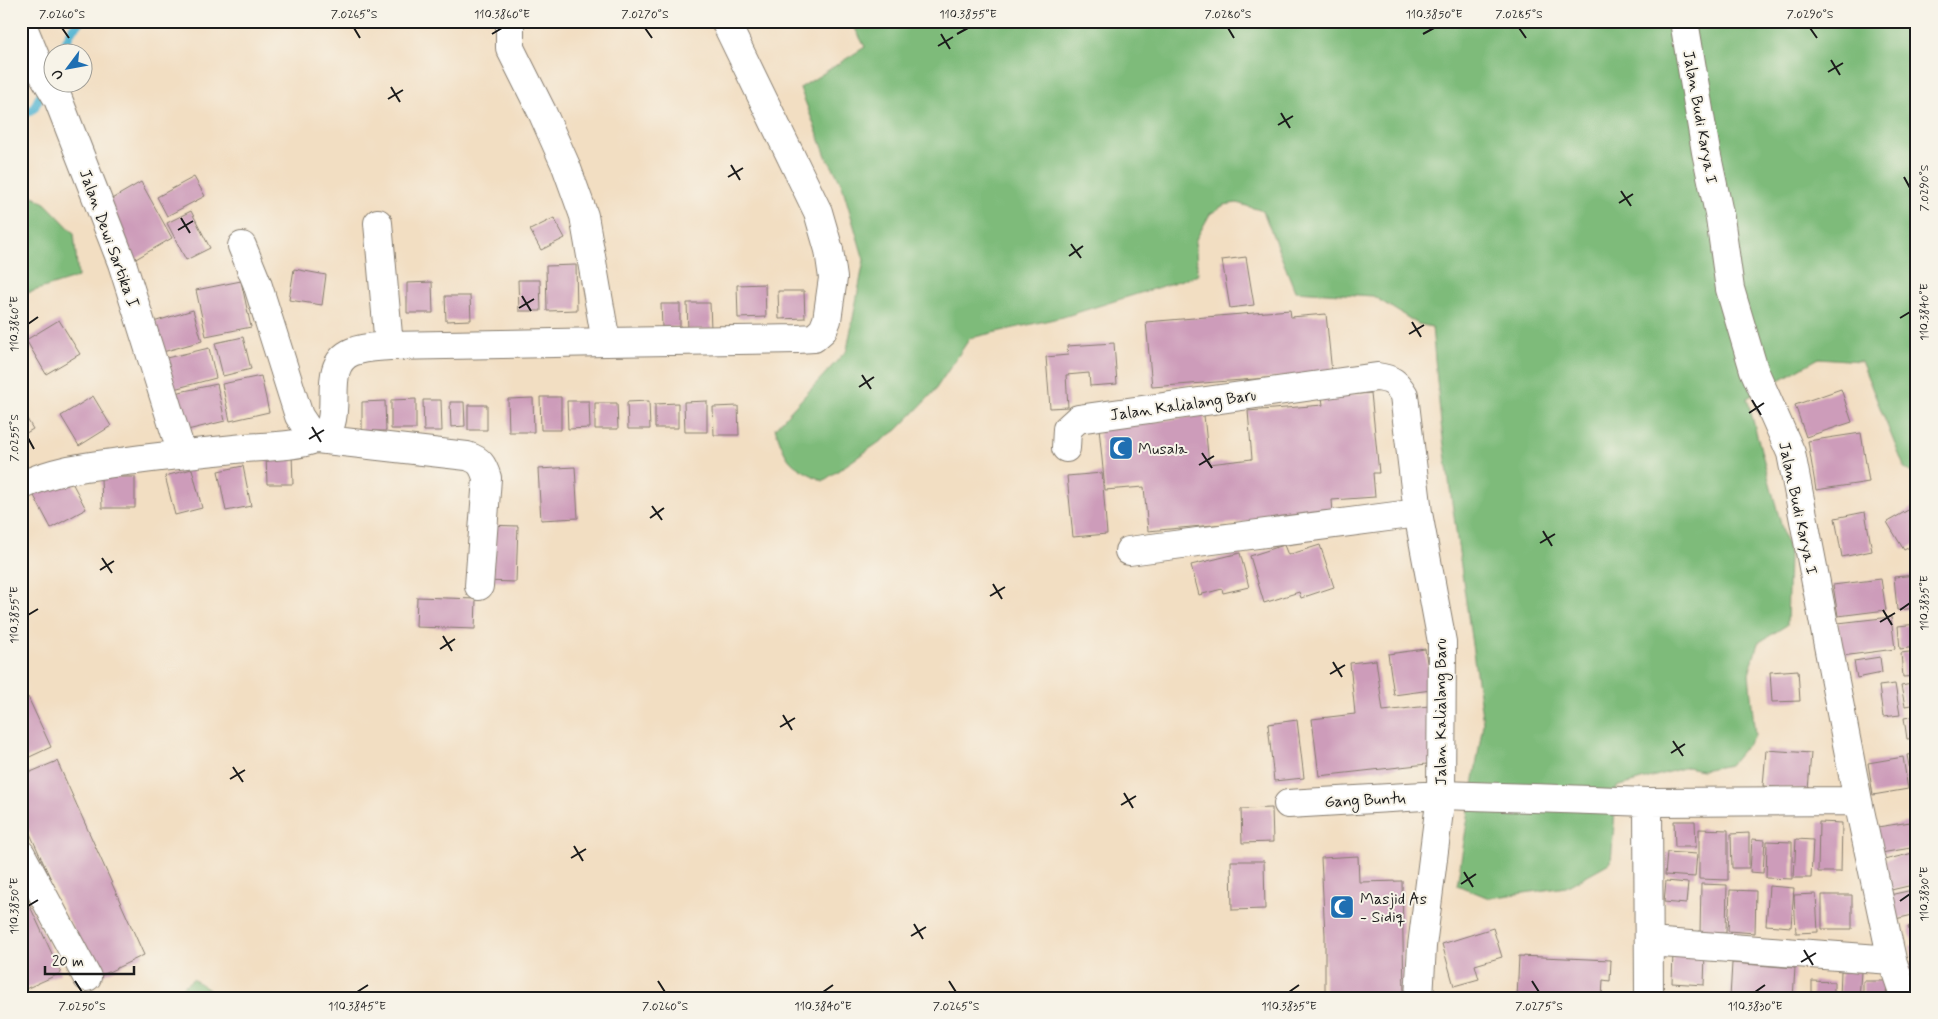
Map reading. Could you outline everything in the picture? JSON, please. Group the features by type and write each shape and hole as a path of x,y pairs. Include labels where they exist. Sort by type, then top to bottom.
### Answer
{"street":[{"path":"510,21 510,48 566,166 584,216 606,342"},
{"path":"21,486 60,472 83,467 182,454 290,446 325,435 332,420 335,372 340,360 351,352 358,350 389,346 814,338 823,330 827,320 833,278 829,250 818,212 725,21"},
{"name":"Jalan Budi Karya I","path":"1684,21 1706,152 1720,218 1730,289 1754,370 1791,453 1858,801 1892,960 1905,998"},
{"name":"Jalan Dewi Sartika I","path":"24,25 41,71 58,98 122,263 182,454"},
{"path":"378,223 389,346"},
{"path":"242,246 257,283 299,416 317,438 467,456 478,459 483,466 487,478 479,586"},
{"name":"Jalan Kalialang Baru","path":"1066,448 1067,428 1078,419 1367,378 1388,378 1397,384 1404,395 1418,513 1442,642 1441,795 1648,802 1858,801"},
{"path":"1129,551 1418,513"},
{"path":"1419,998 1422,946 1441,795"},
{"name":"Gang Buntu","path":"1288,804 1441,795"},
{"path":"1648,802 1649,998"},
{"path":"21,854 88,977"},
{"path":"1649,942 1892,960"}],"green space":[{"path":"851,21 1542,21 1551,23 1559,21 1917,21 1917,476 1905,469 1861,361 1819,358 1747,398 1789,554 1787,625 1758,643 1749,674 1755,736 1730,765 1702,770 1687,767 1617,787 1611,862 1566,887 1489,898 1457,885 1483,723 1441,424 1432,327 1418,324 1373,296 1295,291 1263,211 1237,203 1224,205 1210,214 1195,241 1198,275 1063,317 970,338 933,393 897,430 823,481 791,462 783,449 775,428 847,350 864,260 841,182 826,156 800,88 865,47"},
{"path":"21,188 46,204 74,233 78,277 21,295"},
{"path":"193,979 221,998 168,998"}],"building":[{"path":"194,177 205,196 167,216 157,197"},
{"path":"141,182 172,238 134,260 103,204"},
{"path":"191,211 210,248 186,260 167,223"},
{"path":"554,218 565,238 541,250 530,230"},
{"path":"1246,257 1254,305 1230,308 1222,260"},
{"path":"576,265 577,310 547,311 546,266"},
{"path":"294,269 326,275 322,305 289,300"},
{"path":"518,280 540,280 541,311 519,311"},
{"path":"241,281 251,327 206,336 196,290"},
{"path":"432,282 433,313 407,313 407,283"},
{"path":"765,284 766,317 738,318 737,285"},
{"path":"778,291 804,291 805,318 779,319"},
{"path":"445,296 470,296 471,320 446,321"},
{"path":"687,303 710,303 711,329 688,330"},
{"path":"661,304 680,304 680,327 662,327"},
{"path":"193,310 202,341 159,353 150,323"},
{"path":"1290,310 1291,317 1326,314 1332,373 1152,387 1146,322"},
{"path":"59,320 80,354 46,374 26,340"},
{"path":"243,337 251,369 223,376 215,343"},
{"path":"1114,343 1117,384 1090,386 1089,373 1066,375 1068,407 1050,408 1046,357 1068,355 1067,346"},
{"path":"209,348 216,378 166,391 158,360"},
{"path":"261,376 269,412 230,421 222,384"},
{"path":"217,384 225,421 179,432 170,394"},
{"path":"1841,389 1852,422 1806,437 1795,405"},
{"path":"1371,393 1379,473 1373,473 1375,497 1332,500 1333,514 1148,531 1144,487 1105,490 1098,417 1139,424 1204,415 1209,464 1252,459 1248,411 1323,405 1322,397"},
{"path":"93,396 111,426 79,446 61,416"},
{"path":"540,397 561,397 561,430 541,430"},
{"path":"533,398 534,432 509,432 508,399"},
{"path":"416,399 416,429 391,429 391,400"},
{"path":"423,400 441,400 442,431 424,431"},
{"path":"385,401 386,431 362,431 362,402"},
{"path":"567,401 589,401 590,428 568,429"},
{"path":"649,401 650,429 628,429 627,402"},
{"path":"707,401 707,432 685,432 684,402"},
{"path":"450,402 464,402 465,426 451,427"},
{"path":"595,403 617,403 618,429 595,429"},
{"path":"678,403 678,428 655,428 655,404"},
{"path":"468,405 487,405 487,430 468,430"},
{"path":"738,406 739,435 714,435 713,407"},
{"path":"21,409 33,429 21,436"},
{"path":"1861,433 1869,482 1816,490 1808,441"},
{"path":"292,454 293,484 267,484 266,455"},
{"path":"243,466 251,506 226,511 218,471"},
{"path":"575,467 578,518 541,520 538,469"},
{"path":"192,469 202,508 175,515 165,476"},
{"path":"67,473 86,509 51,528 32,492"},
{"path":"1102,473 1107,534 1073,537 1067,476"},
{"path":"101,477 135,477 135,508 102,508"},
{"path":"1917,505 1917,543 1904,550 1887,522"},
{"path":"1865,512 1872,551 1842,557 1835,518"},
{"path":"485,525 518,526 516,582 484,581"},
{"path":"1284,545 1288,555 1320,545 1334,587 1301,598 1299,592 1264,603 1250,556"},
{"path":"1240,553 1249,587 1223,593 1222,589 1199,595 1191,565"},
{"path":"1917,575 1917,608 1897,610 1894,577"},
{"path":"1881,579 1886,610 1838,616 1833,585"},
{"path":"417,597 476,599 475,629 416,627"},
{"path":"1891,617 1895,649 1842,656 1838,623"},
{"path":"1917,624 1917,647 1900,649 1898,626"},
{"path":"1425,649 1431,690 1394,695 1388,654"},
{"path":"1917,651 1917,676 1903,677 1901,653"},
{"path":"1880,657 1882,673 1857,678 1854,661"},
{"path":"1376,660 1383,711 1429,706 1436,763 1319,776 1312,719 1355,714 1350,663"},
{"path":"1798,670 1800,701 1772,702 1770,672"},
{"path":"1917,683 1917,704 1905,706 1901,686"},
{"path":"1895,684 1900,715 1883,717 1879,686"},
{"path":"28,697 51,747 21,761 21,700"},
{"path":"1917,716 1917,738 1907,739 1904,718"},
{"path":"1297,720 1304,778 1274,781 1268,724"},
{"path":"1766,750 1811,753 1808,790 1763,786"},
{"path":"1917,754 1917,782 1912,782 1907,755"},
{"path":"1903,757 1908,789 1873,795 1868,763"},
{"path":"57,761 144,955 96,978 21,814 21,776"},
{"path":"1272,808 1273,842 1242,843 1241,809"},
{"path":"1674,821 1695,821 1696,847 1675,847"},
{"path":"1917,821 1917,847 1875,854 1871,828"},
{"path":"1819,822 1842,823 1841,872 1818,872"},
{"path":"1699,829 1728,830 1728,880 1699,879"},
{"path":"1749,833 1749,868 1732,868 1731,834"},
{"path":"1752,839 1765,840 1763,873 1750,872"},
{"path":"1796,839 1813,840 1811,878 1794,878"},
{"path":"1767,841 1792,842 1792,879 1766,878"},
{"path":"1667,852 1697,854 1695,877 1665,875"},
{"path":"1917,852 1917,884 1887,891 1880,861"},
{"path":"1358,856 1359,882 1402,881 1404,998 1325,998 1325,935 1321,858"},
{"path":"1231,861 1264,861 1265,909 1232,910"},
{"path":"1666,881 1688,883 1686,904 1664,902"},
{"path":"1701,884 1727,885 1726,933 1700,933"},
{"path":"1769,886 1794,888 1791,927 1766,925"},
{"path":"21,887 61,973 21,991"},
{"path":"1917,889 1917,914 1891,920 1885,896"},
{"path":"1730,890 1756,891 1755,933 1728,931"},
{"path":"1816,894 1818,932 1796,933 1794,895"},
{"path":"1822,895 1852,895 1852,929 1822,929"},
{"path":"1917,924 1917,942 1913,943 1908,927"},
{"path":"1493,928 1502,957 1475,965 1479,979 1454,986 1442,944"},
{"path":"1917,944 1917,957 1913,958 1910,946"},
{"path":"1673,952 1705,954 1704,985 1672,983"},
{"path":"1519,956 1611,960 1610,981 1603,980 1602,998 1517,998"},
{"path":"1917,961 1917,994 1905,964"},
{"path":"1732,963 1795,968 1793,998 1730,998"},
{"path":"1841,971 1861,972 1859,998 1840,998"},
{"path":"1812,981 1834,982 1834,998 1812,998"},
{"path":"1863,981 1887,981 1886,998 1863,998"}],"waterway":[{"path":"66,42 73,28 81,21"},
{"path":"21,117 34,108 42,92"}],"place":[{"name":"Musala","path":"1121,448"},
{"name":"Masjid As - Sidiq","path":"1342,907"}]}
